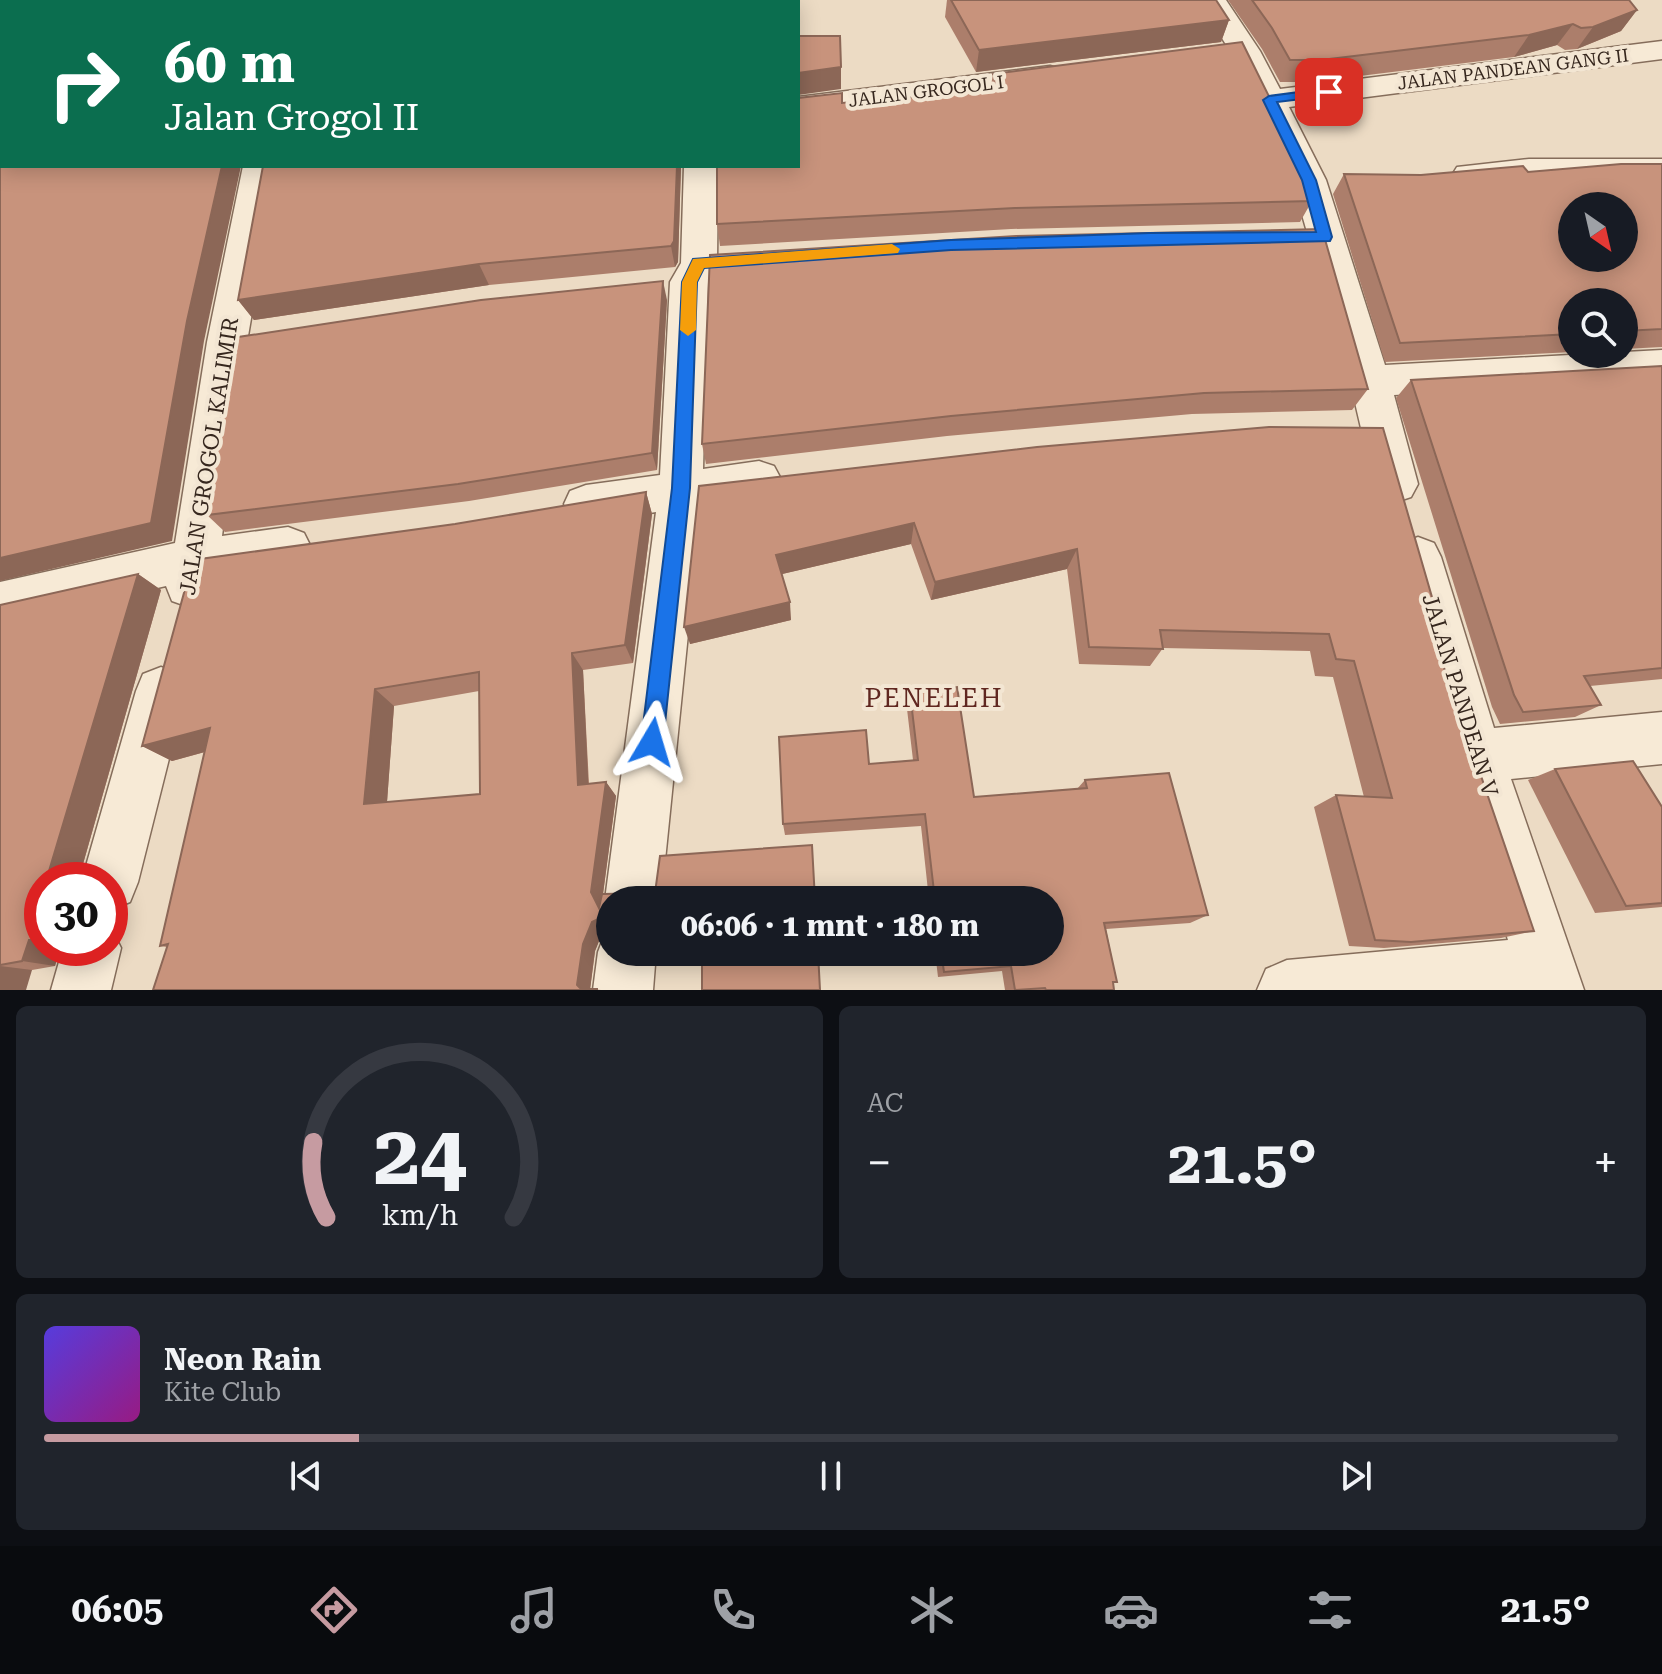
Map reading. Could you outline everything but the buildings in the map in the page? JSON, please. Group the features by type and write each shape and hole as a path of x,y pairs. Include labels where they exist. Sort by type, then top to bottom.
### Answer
{"street":[{"name":"JALAN PANDEAN V","path":"1212,0 1230,53 1269,100 1323,180 1309,237 1370,381 1364,430 1550,978"},
{"name":"JALAN PANDEAN GANG II","path":"1269,100 1662,50"},
{"name":"JALAN GROGOL I","path":"800,107 1075,72"},
{"name":"JALAN GROGOL KALIMIR","path":"115,862 196,559 243,339 260,168"},
{"path":"635,886 681,488 701,168"},
{"path":"1438,178 1529,170 1662,170"},
{"path":"1370,381 1662,365"},
{"path":"545,510 681,488 792,476"},
{"path":"0,603 196,559 332,541"},
{"path":"1477,756 1640,740 1647,789"},
{"path":"81,990 87,966"},
{"path":"623,990 626,966"},
{"path":"1287,990 1550,978"}],"slow traffic":[{"path":"688,330 689,282 699,263 892,249"}],"district":[{"name":"PENELEH","path":"934,698"}],"route":[{"path":"652,742 681,488 689,282 699,263 951,245 1150,238 1324,237 1309,180 1269,100 1329,92"}]}
